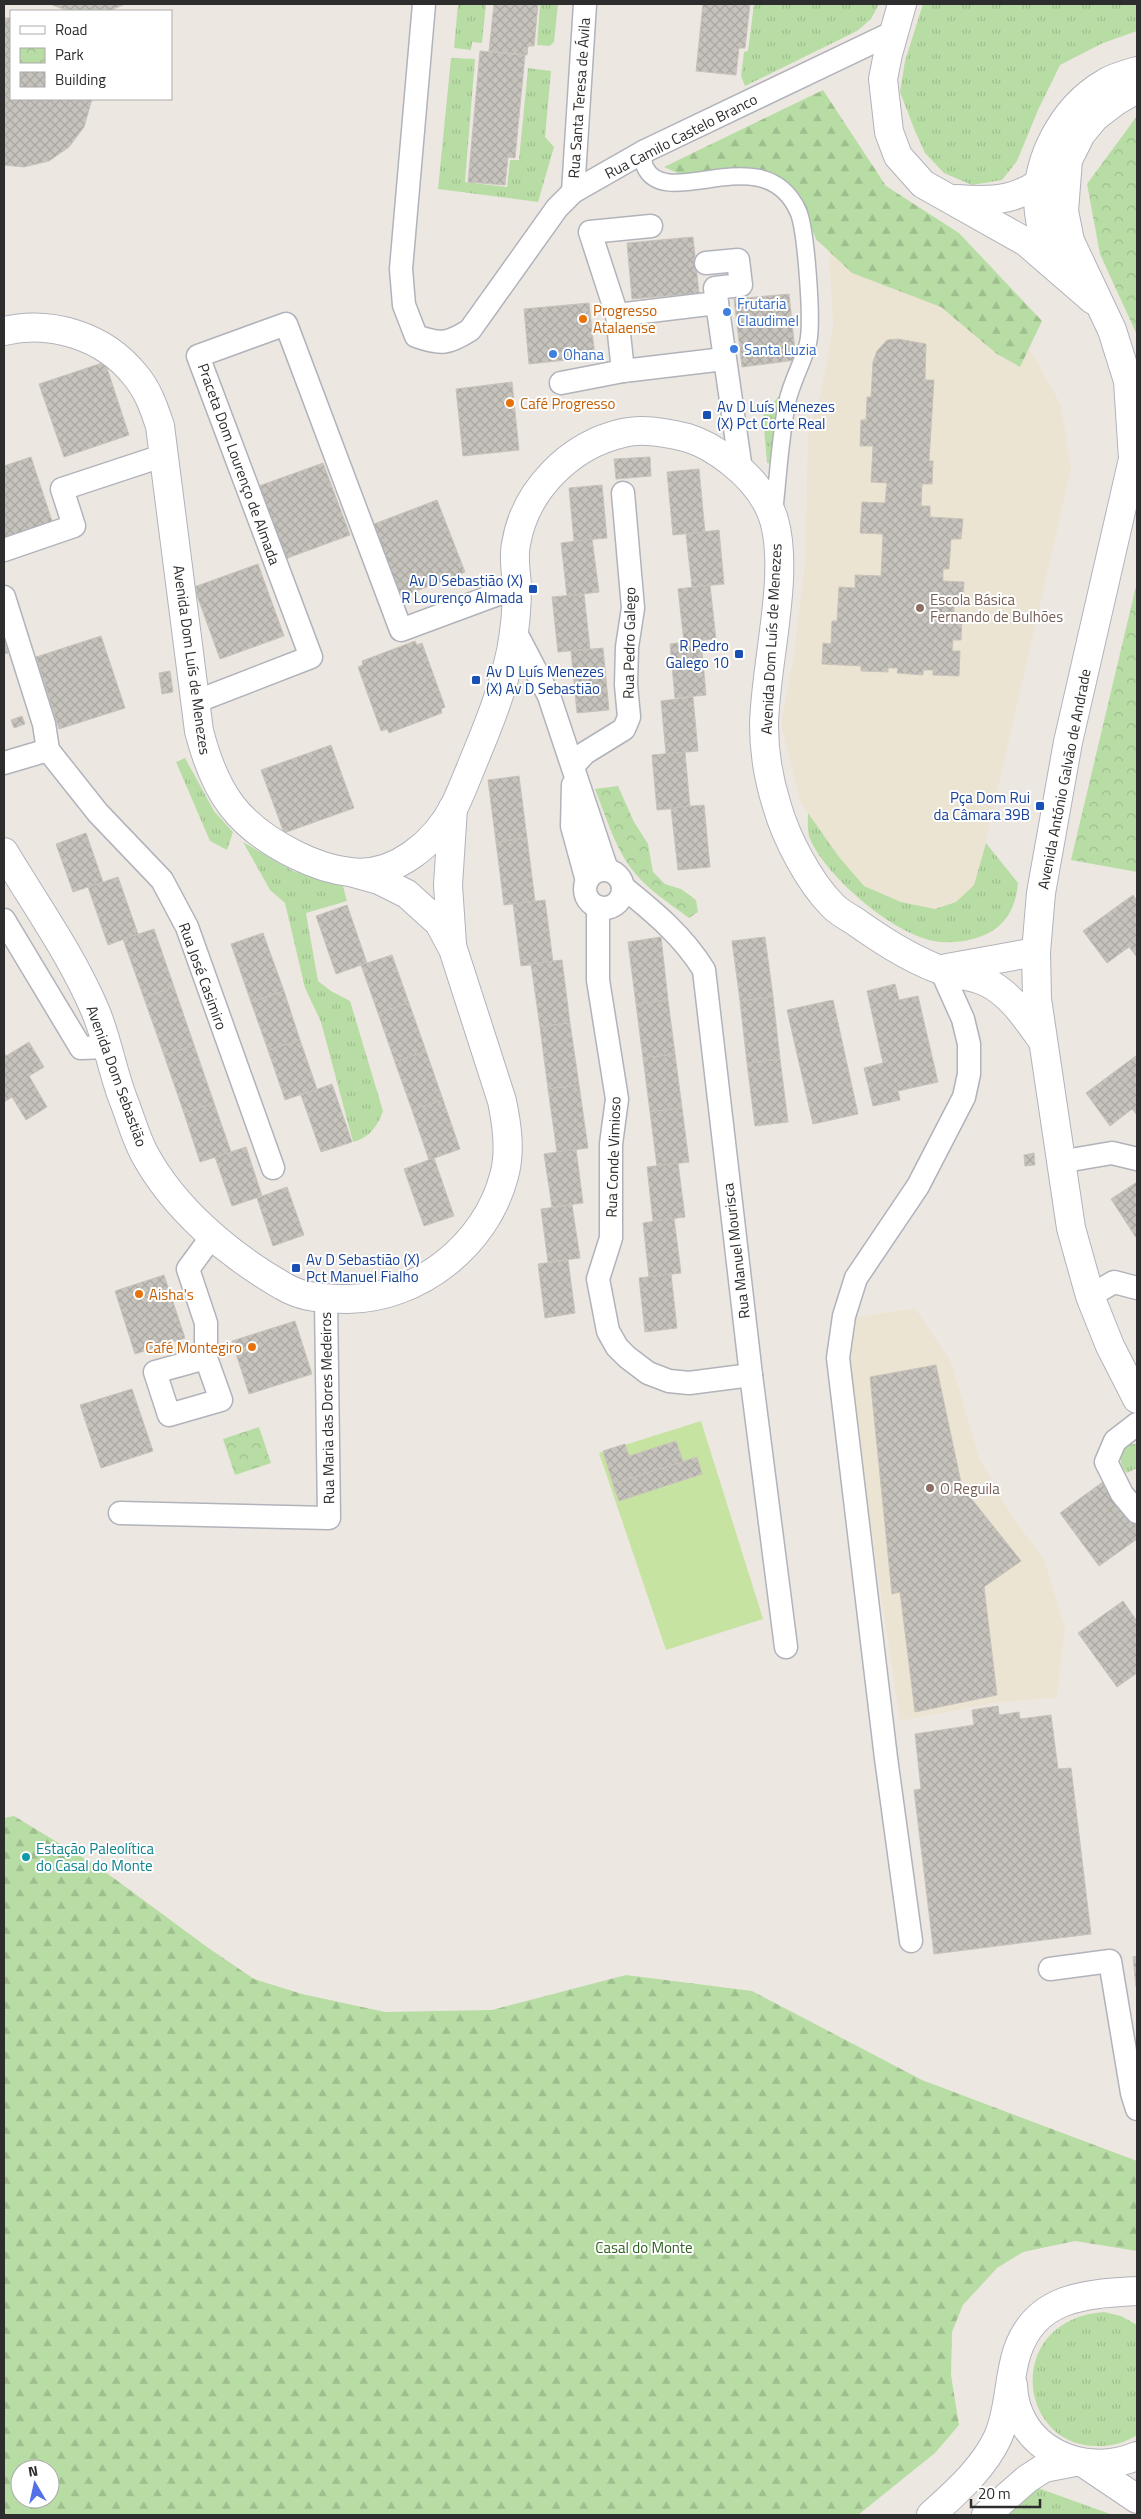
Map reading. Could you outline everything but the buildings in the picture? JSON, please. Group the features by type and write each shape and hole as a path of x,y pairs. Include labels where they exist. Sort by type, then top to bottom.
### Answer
{"street":[{"name":"Rua Camilo Castelo Branco","path":"424,4 401,269 404,305 416,336 436,343 455,339 470,330 557,208 574,192 643,152 894,32"},
{"name":"Rua Santa Teresa de Ávila","path":"574,192 585,4"},
{"path":"902,4 883,79 889,132 898,156 923,184 1003,228 1051,262 1098,305"},
{"path":"1051,262 1039,211 1040,183 1048,150 1068,115 1086,96 1106,82 1137,71"},
{"path":"950,199 1003,200 1015,197 1040,183 1068,160 1081,134 1095,117 1116,101 1137,89"},
{"path":"643,152 645,167 660,181 674,183 752,175 776,183 791,196 799,213 809,312 809,341 787,402 773,518"},
{"name":"Avenida António Galvão de Andrade","path":"1068,160 1064,211 1070,241 1098,305 1112,330 1128,381 1133,458 1068,742 1041,893 1036,963 1042,1040 1059,1162 1071,1228 1090,1296 1110,1346 1137,1399"},
{"path":"623,371 616,315 590,232 651,226"},
{"path":"706,263 738,260 742,285 715,288 741,470"},
{"path":"616,315 717,303"},
{"name":"Praceta Dom Lourenço de Almada","path":"196,702 311,657 198,356 286,324 401,630 517,587"},
{"name":"Avenida Dom Luís de Menezes","path":"4,331 22,327 53,328 88,338 116,356 135,375 152,402 160,426 199,731 207,764 218,788 235,812 271,842 312,862 352,873 375,870 407,860 429,840 453,808 497,706 514,629 517,587 514,551 520,523 549,475 563,461 594,442 602,441 624,432 654,432 689,438 714,448 741,470 761,493 773,518 779,544 764,726 767,764 777,809 803,866 833,906 892,947 941,970 986,982 1006,995 1042,1040"},
{"path":"561,383 623,371 724,359"},
{"path":"4,550 74,526 62,489 165,455"},
{"name":"Rua Pedro Galego","path":"573,766 585,753 624,729 629,716 626,685 627,647 633,608 623,493"},
{"path":"4,596 42,716 48,750 4,763"},
{"path":"514,629 549,696 607,870"},
{"name":"Rua José Casimiro","path":"48,750 98,813 162,880 188,927 272,1168"},
{"path":"573,766 572,826 587,881 586,894 592,904 604,908 616,904 620,899 623,887 618,876 607,870 595,872 587,881"},
{"path":"452,949 448,885 453,808"},
{"name":"Avenida Dom Sebastião","path":"4,852 74,967 96,1012 122,1096 143,1151 171,1192 237,1258 286,1288 326,1299 356,1299 394,1292 436,1271 469,1241 491,1211 504,1175 507,1128 502,1101 452,949"},
{"path":"352,873 379,880 407,894 438,923 452,949"},
{"name":"Rua Manuel Mourisca","path":"623,887 652,910 677,934 691,950 704,970 751,1375 786,1647"},
{"name":"Rua Conde Vimioso","path":"598,907 598,980 617,1099 611,1152 611,1238 598,1279 608,1331 617,1347 627,1357 648,1373 668,1381 689,1383 751,1375"},
{"path":"4,920 81,1048 107,1047"},
{"path":"911,1941 886,1758 838,1358 844,1316 856,1278 918,1186 964,1097 969,1074 969,1044 963,1019 941,970 1036,963"},
{"name":"Avenida Dom Luís de Menezes","path":"986,982 1036,963"},
{"path":"1059,1162 1112,1153 1137,1159"},
{"path":"206,1358 206,1323 188,1269 213,1236"},
{"path":"1090,1296 1114,1282 1137,1288"},
{"name":"Rua Maria das Dores Medeiros","path":"120,1513 329,1518 326,1299"},
{"path":"1137,1424 1115,1441 1106,1462 1122,1494 1137,1512"},
{"path":"1050,1968 1110,1961 1132,2093 1137,2109"},
{"path":"931,2515 990,2452 1004,2420 1017,2351 1026,2333 1039,2318 1054,2306 1072,2297 1137,2291"},
{"path":"1092,2294 1112,2294 1137,2303"},
{"path":"1013,2371 1016,2400 1028,2427 1048,2448 1080,2463 1137,2499"},
{"path":"986,2515 1027,2479 1044,2468 1080,2463 1105,2465 1123,2462 1137,2456"}],"shaded area":[{"name":"Escola Básica Fernando de Bulhões","path":"829,249 992,315 1033,354 1061,405 1071,469 980,867 974,885 956,902 935,909 901,902 864,886 839,857 800,801 781,724 794,655 805,561 808,434 821,393 833,326"},
{"name":"O Reguila","path":"915,1308 951,1362 980,1460 1012,1516 1045,1561 1065,1628 1057,1698 999,1702 900,1721 850,1389 852,1318"}],"green space":[{"path":"458,4 486,4 482,43 472,42 471,50 454,48"},
{"path":"540,4 558,4 554,42 550,46 537,45"},
{"path":"754,4 879,4 871,19 857,31 745,86 741,76 744,52 748,51"},
{"path":"923,4 1137,4 1137,31 1103,43 1060,65 1038,110 1017,161 1002,180 972,185 944,173 925,153 900,92 905,61"},
{"path":"451,58 475,59 465,182 507,187 510,160 519,160 528,68 551,71 545,137 554,147 538,202 438,189"},
{"path":"823,90 886,186 959,233 1042,321 1020,367 997,354 941,307 852,273 816,239 797,193 761,170 689,178 664,167"},
{"path":"1137,116 1137,335 1100,254 1087,184"},
{"path":"782,395 774,464 767,463 763,416 779,396"},
{"path":"1137,582 1137,872 1071,860"},
{"path":"185,758 214,811 233,832 227,850 210,841 176,762"},
{"path":"618,786 634,822 648,844 653,872 665,884 681,889 696,900 698,912 689,918 643,882 630,867 619,849 595,789"},
{"path":"808,813 839,857 864,886 901,902 935,909 956,902 974,885 986,843 1018,883 1012,908 1003,922 990,932 967,940 941,942 924,938 905,930 866,904 832,871 810,839"},
{"path":"243,842 293,871 343,886 347,901 306,913 318,981 331,991 350,1001 383,1111 372,1131 359,1140 353,1142 321,1022 305,988 285,903 270,890"},
{"path":"701,1421 763,1619 666,1650 599,1453"},
{"path":"259,1427 271,1463 235,1475 223,1439"},
{"path":"1137,1444 1137,1468 1127,1473 1122,1467 1121,1457 1124,1446"},
{"name":"Casal do Monte","path":"14,1816 100,1868 207,1947 254,1979 302,1994 385,2012 492,2010 626,1975 752,1991 922,2080 1137,2161 1137,2251 1075,2241 1023,2252 997,2268 963,2305 952,2332 951,2375 959,2425 935,2453 858,2515 4,2515 4,1818"},
{"path":"1104,2312 1121,2316 1137,2325 1137,2435 1117,2444 1094,2446 1068,2439 1048,2424 1037,2404 1033,2380 1037,2356 1050,2335 1072,2320"},
{"path":"1038,2488 1113,2515 1008,2515"}],"place":[{"name":"Frutaria Claudimel","path":"727,312"},
{"name":"Progresso Atalaense","path":"583,319"},
{"name":"Santa Luzia","path":"734,349"},
{"name":"Ohana","path":"553,354"},
{"name":"Café Progresso","path":"510,403"},
{"name":"Av D Luís Menezes (X) Pct Corte Real","path":"707,415"},
{"name":"Av D Sebastião (X) R Lourenço Almada","path":"533,589"},
{"name":"Escola Básica Fernando de Bulhões","path":"920,608"},
{"name":"R Pedro Galego 10","path":"739,654"},
{"name":"Av D Luís Menezes (X) Av D Sebastião","path":"476,680"},
{"name":"Pça Dom Rui da Câmara 39B","path":"1040,806"},
{"name":"Av D Sebastião (X) Pct Manuel Fialho","path":"296,1268"},
{"name":"Aisha's","path":"139,1294"},
{"name":"Café Montegiro","path":"252,1347"},
{"name":"O Reguila","path":"930,1488"},
{"name":"Estação Paleolítica do Casal do Monte","path":"26,1857"}]}
